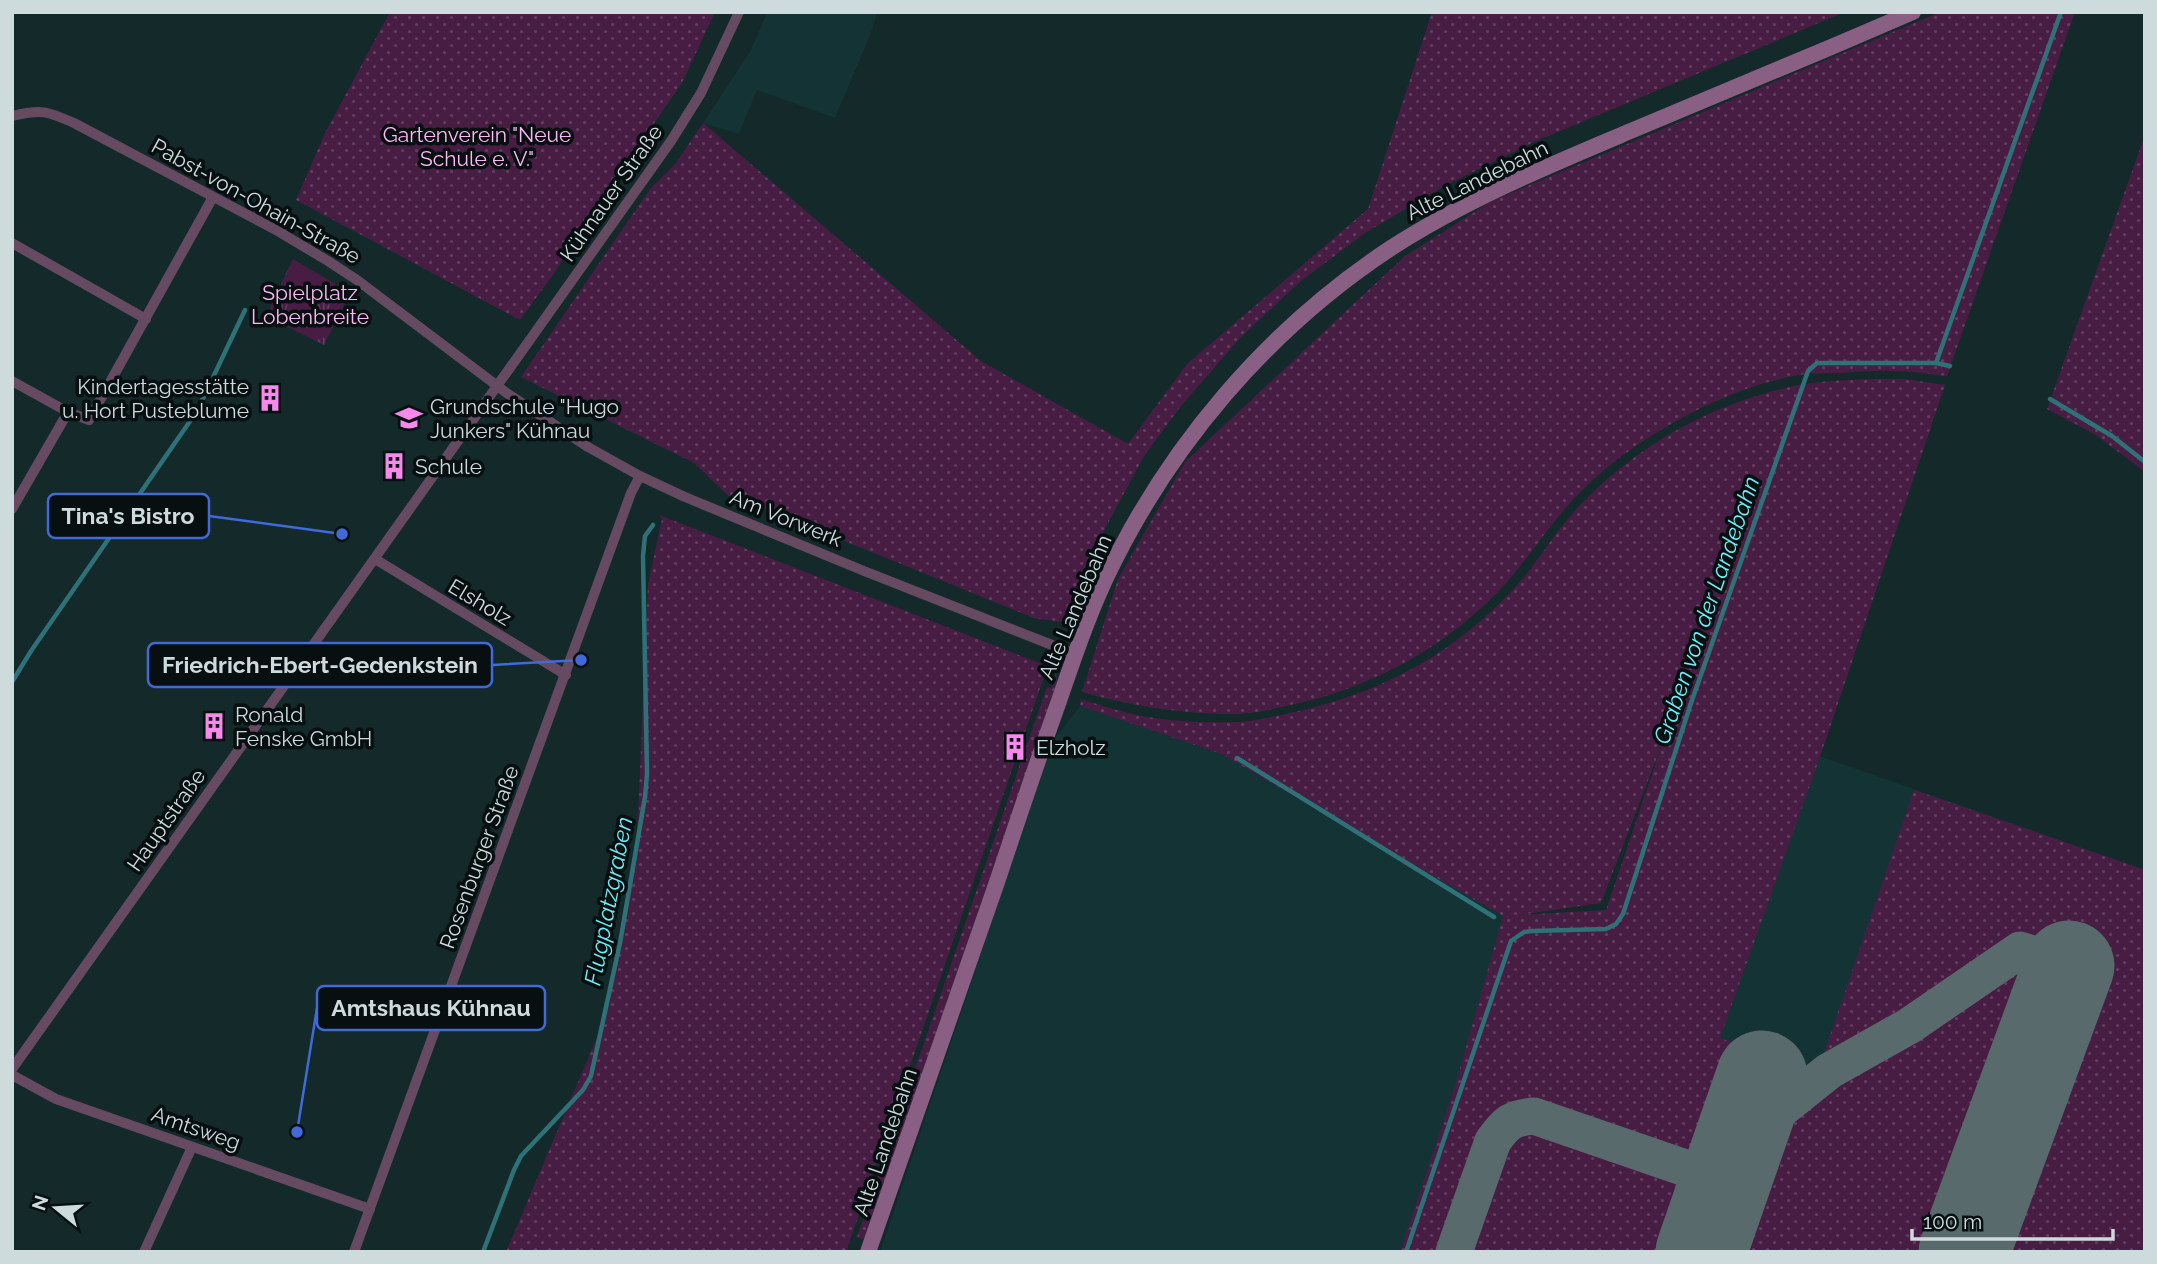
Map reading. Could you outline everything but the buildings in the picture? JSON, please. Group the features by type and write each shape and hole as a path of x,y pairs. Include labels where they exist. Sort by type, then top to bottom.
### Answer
{"main road":[{"name":"Alte Landebahn","path":"868,1252 1095,603 1118,555 1160,481 1225,394 1270,346 1343,282 1394,246 1460,207 1537,171 1913,12"}],"street":[{"name":"Kühnauer Straße","path":"498,387 677,133 704,87 739,12"},
{"name":"Pabst-von-Ohain-Straße","path":"12,116 38,110 74,122 302,245 357,280 498,387"},
{"path":"12,381 68,412 89,419 213,197"},
{"path":"12,243 146,319"},
{"name":"Am Vorwerk","path":"498,387 588,447 640,477 864,571 1076,654"},
{"name":"Hauptstraße","path":"12,1069 498,387"},
{"path":"12,509 68,412"},
{"name":"Rosenburger Straße","path":"354,1252 631,493 640,477"},
{"name":"Elsholz","path":"375,559 566,676"},
{"name":"Amtsweg","path":"12,1075 56,1099 370,1209"},
{"path":"144,1252 192,1147"}],"shaded area":[{"path":"767,12 877,12 871,33 835,118 757,90 739,134 703,123 751,50"},
{"path":"1080,706 1221,754 1503,916 1606,910 1677,706 2145,870 2145,1252 880,1252 1053,741"}],"green space":[{"name":"Gartenverein \"Neue Schule e. V.\"","path":"390,12 715,12 682,83 520,320 296,200 325,133"},
{"path":"1432,12 1845,12 1536,141 1446,185 1365,233 1301,281 1241,337 1181,406 1144,456 1085,566 1062,622 1034,618 741,499 738,505 694,463 521,377 650,189 676,163 703,123 981,361 1128,444 1187,364 1368,209"},
{"path":"1940,12 2075,12 1947,376 1887,371 1814,373 1748,388 1699,409 1652,436 1593,480 1563,511 1508,581 1461,626 1407,662 1348,688 1278,708 1231,714 1152,708 1082,692 1118,579 1185,462 1405,256 1492,201"},
{"path":"2145,135 2145,472 2096,435 2047,409"},
{"name":"Spielplatz Lobenbreite","path":"293,259 350,293 324,345 266,316"},
{"path":"1905,379 1945,385 1820,757 1720,1038 1745,1047 1715,1137 1682,1151 1674,1176 1689,1213 1676,1252 1400,1252 1455,1086 1503,916 1221,754 1080,706 1081,699 1144,716 1220,722 1272,717 1355,695 1410,670 1460,638 1483,619 1520,581 1567,520 1592,493 1631,460 1669,434 1732,404 1777,390 1825,382","holes":["1664,739 1606,910 1518,915 1601,903"]},
{"path":"659,515 1042,664 1046,671 846,1252 506,1252 604,1021 637,840 648,584 662,519"},
{"path":"1056,672 1057,683 865,1240 857,1237 1047,687 1052,688"},
{"path":"1914,790 2145,870 2145,1252 1727,1252 1793,1064 1818,1071"}],"waterway":[{"name":"Graben von der Landebahn","path":"1936,363 2061,12"},
{"path":"12,682 197,411 245,310"},
{"name":"Graben von der Landebahn","path":"1406,1252 1511,941 1524,932 1606,929 1616,924 1623,914 1691,703 1808,371 1817,363 1936,363 1950,366"},
{"path":"2050,399 2112,436 2145,462"},
{"name":"Flugplatzgraben","path":"483,1252 521,1156 583,1090 591,1076 620,943 645,797 647,774 643,556 645,536 653,525"},
{"path":"1237,758 1494,917"}],"taxiway":[{"path":"1751,1108 1774,1115 1829,1071 1909,1026 2020,950 2069,966"},
{"path":"1454,1252 1493,1141 1506,1126 1520,1118 1534,1116 1726,1182"}],"runway":[{"path":"1964,1252 2069,966"},
{"path":"1701,1252 1762,1076"}],"place":[{"name":"Kindertagesstätte u. Hort Pusteblume","path":"270,398"},
{"name":"Grundschule \"Hugo Junkers\" Kühnau","path":"409,418"},
{"name":"Schule","path":"394,466"},
{"name":"Tina's Bistro","path":"342,534"},
{"name":"Friedrich-Ebert-Gedenkstein","path":"581,660"},
{"name":"Ronald Fenske GmbH","path":"214,726"},
{"name":"Elzholz","path":"1015,747"},
{"name":"Amtshaus Kühnau","path":"297,1132"}]}
